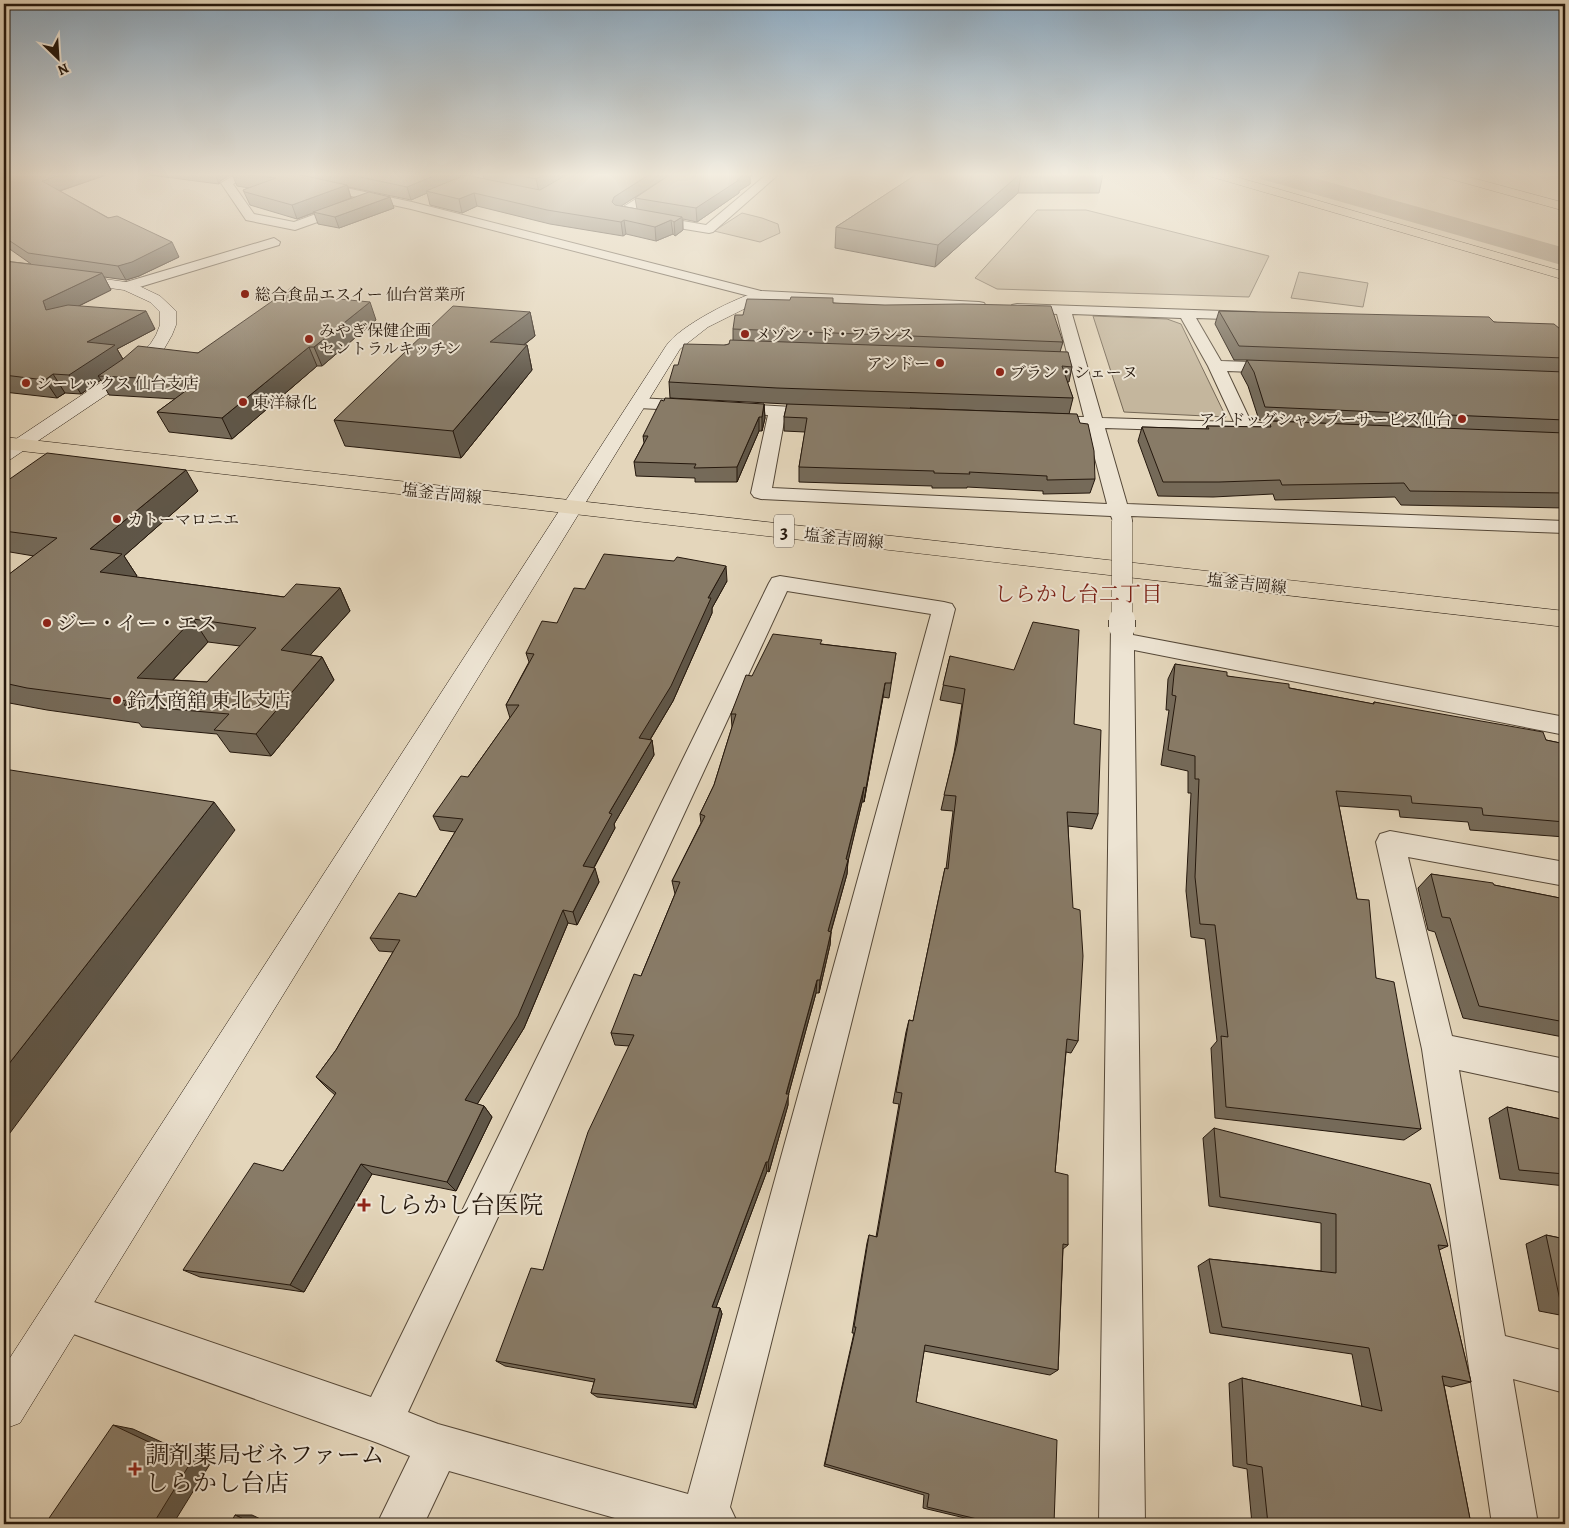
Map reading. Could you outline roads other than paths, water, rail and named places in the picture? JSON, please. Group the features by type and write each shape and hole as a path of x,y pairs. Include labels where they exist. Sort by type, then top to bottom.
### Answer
{"main road":[{"path":"1459,245 1565,276"},
{"name":"塩釜吉岡線","path":"9,448 573,508 1565,619"}],"street":[{"path":"128,286 263,245"},
{"path":"566,245 761,295 1063,310 1264,317"},
{"path":"4,270 128,286 155,299 168,311 168,325 158,346 127,373 9,448"},
{"path":"4,1407 638,403 684,346 681,338 761,295"},
{"path":"1063,310 1120,516 1122,633 1122,1524"},
{"path":"1186,314 1216,366 1245,427"},
{"path":"1019,360 1078,362"},
{"path":"1216,366 1296,369"},
{"path":"638,403 836,413"},
{"path":"776,411 761,493 1120,516 1565,527"},
{"path":"1025,420 1284,429"},
{"path":"65,1312 380,1422 438,1446 709,1522 944,610 780,583 380,1422"},
{"path":"1122,633 1565,726"},
{"path":"1515,1524 1439,1048 1390,842 1565,874"},
{"path":"1439,1048 1565,1076"},
{"path":"1487,1352 1565,1372"},
{"path":"400,1524 438,1446"}],"waterway":[{"path":"1523,245 1565,257"}],"place":[{"name":"総合食品エスイー 仙台営業所","path":"245,294"},
{"name":"メゾン・ド・フランス","path":"745,334"},
{"name":"みやぎ保健企画 セントラルキッチン","path":"309,339"},
{"name":"アンドー","path":"940,363"},
{"name":"ブラン・シェーヌ","path":"1000,372"},
{"name":"シーレックス 仙台支店","path":"26,383"},
{"name":"東洋緑化","path":"243,402"},
{"name":"アイドッグシャンプーサービス仙台","path":"1462,419"},
{"name":"カトーマロニエ","path":"117,519"},
{"name":"ジー・イー・エス","path":"47,623"},
{"name":"鈴木商舘 東北支店","path":"117,700"},
{"name":"しらかし台医院","path":"364,1205"},
{"name":"調剤薬局ゼネファーム しらかし台店","path":"135,1469"}],"district":[{"name":"しらかし台二丁目","path":"1078,594"}]}
